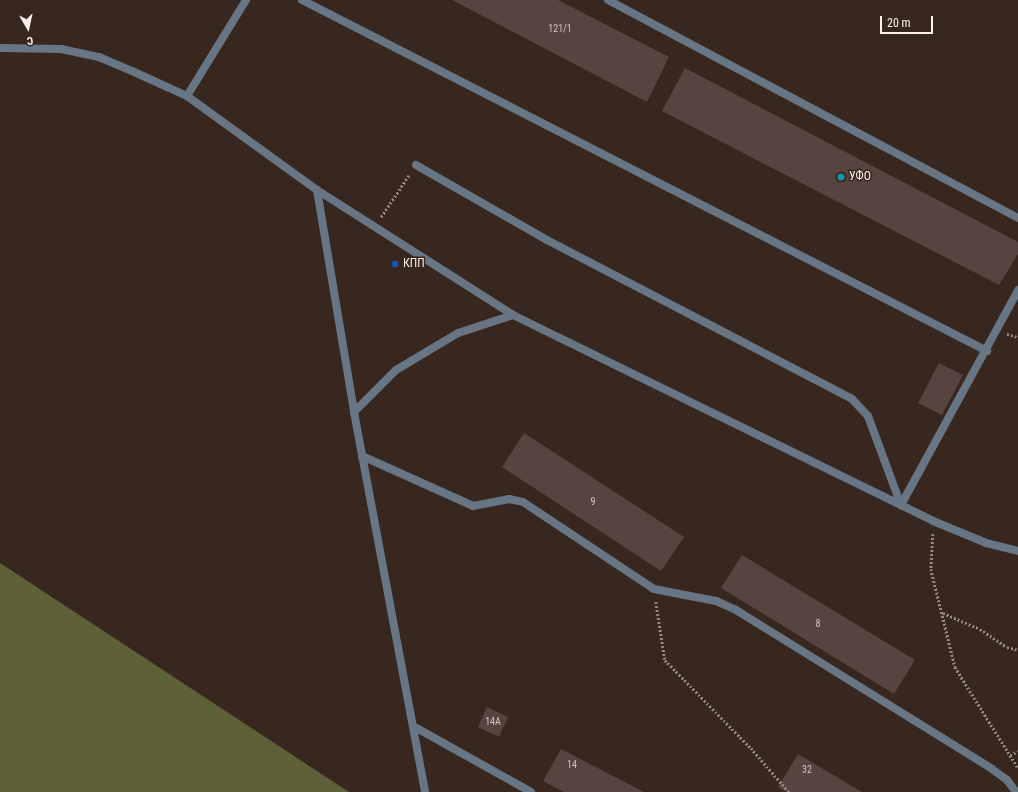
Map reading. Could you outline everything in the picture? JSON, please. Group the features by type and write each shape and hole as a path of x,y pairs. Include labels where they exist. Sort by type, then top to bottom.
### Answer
{"street":[{"path":"302,0 987,351"},
{"path":"608,0 1018,218"},
{"path":"187,96 243,1"},
{"path":"0,48 61,49 99,57 187,96 316,190 513,315 933,521 986,543 1018,551"},
{"path":"416,164 547,240 852,399 868,416 901,505"},
{"path":"316,190 354,412 425,792"},
{"path":"901,505 987,351 1018,290"},
{"path":"354,412 396,370 458,333 513,315"},
{"path":"362,456 473,506 509,499 523,502 654,589 716,601 736,610 992,769 1007,780 1016,792"},
{"path":"413,726 531,792"}],"path":[{"path":"374,227 416,164"},
{"path":"933,521 931,569 955,667 1018,768"},
{"path":"654,589 665,660 751,748 789,792"},
{"path":"942,613 980,629 1007,647 1018,650"},
{"path":"1010,755 1018,751"}],"green space":[{"path":"0,563 349,792 0,792"}],"building":[{"path":"452,0 558,0 669,57 647,102"},
{"name":"УФО","path":"685,68 1018,242 1018,254 999,285 662,111"},
{"path":"939,363 963,375 942,415 918,403"},
{"path":"524,433 684,537 661,571 502,467"},
{"path":"742,555 915,660 894,694 721,588"},
{"path":"487,707 508,717 499,737 478,727"},
{"path":"561,749 644,792 564,792 543,781"},
{"path":"798,754 862,792 787,792 778,787"}],"place":[{"name":"УФО","path":"841,177"},
{"name":"КПП","path":"395,264"}]}
